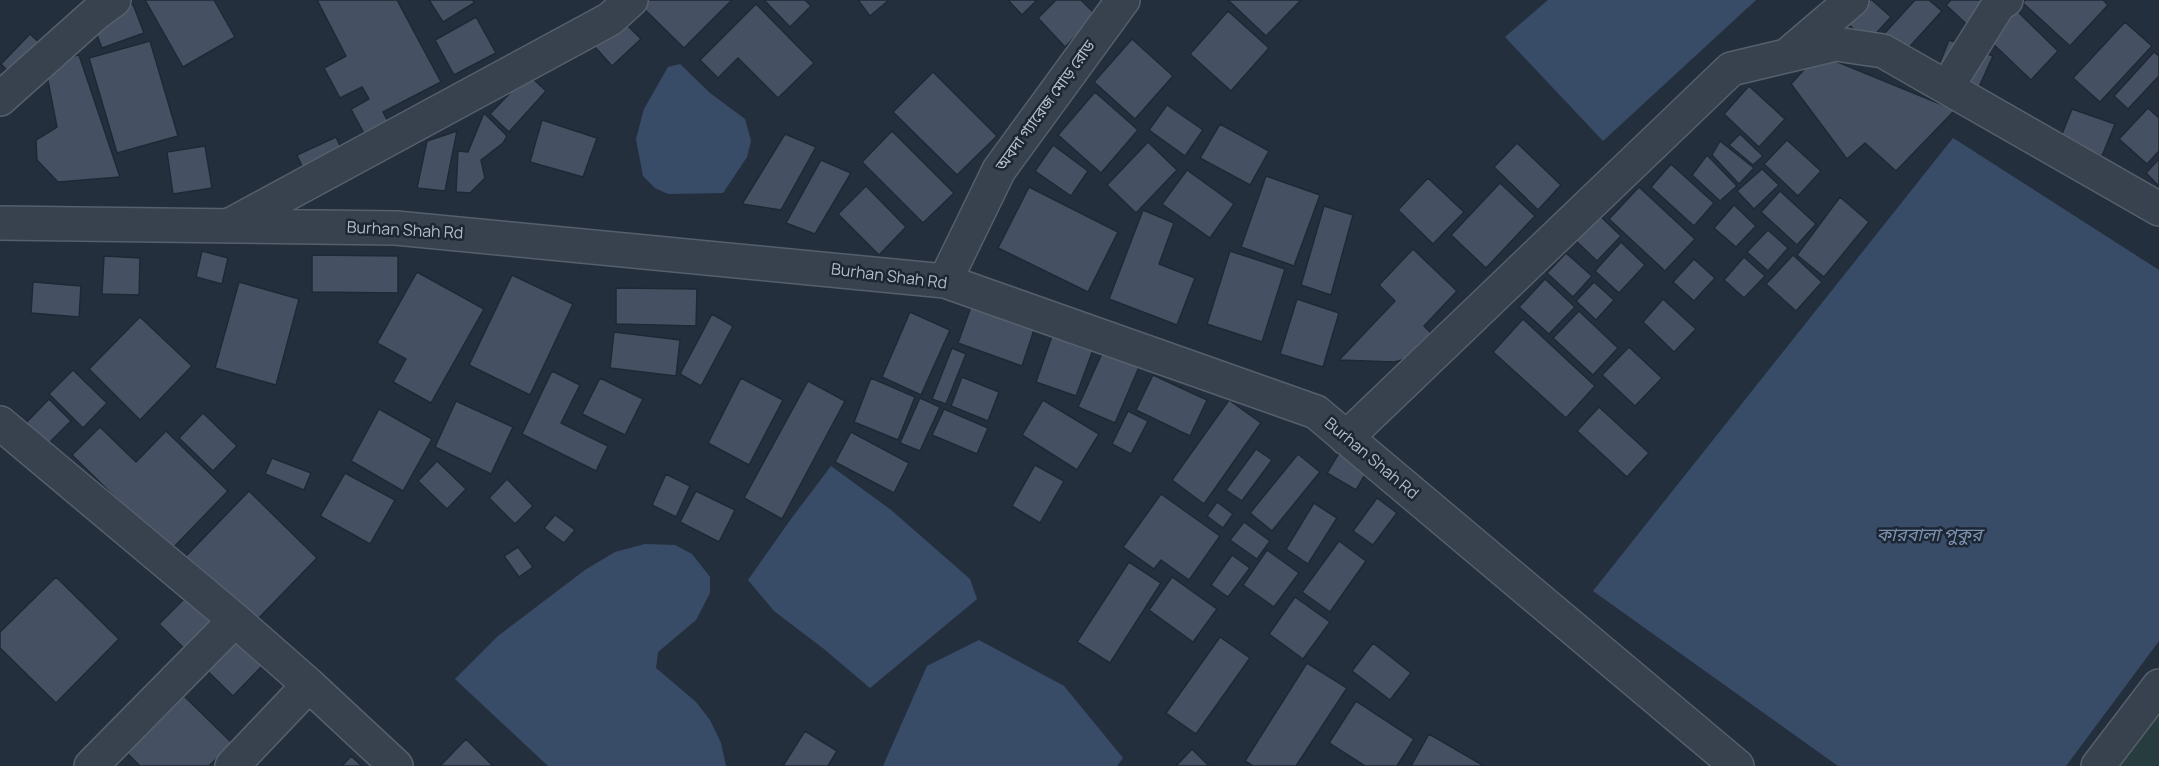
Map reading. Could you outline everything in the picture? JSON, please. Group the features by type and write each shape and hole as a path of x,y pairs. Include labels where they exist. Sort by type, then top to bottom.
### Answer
{"street":[{"path":"0,99 95,14 114,0"},
{"path":"229,226 610,19 631,0"},
{"name":"অবদা গ্যারেজ মোড় রোড","path":"945,281 999,170 1123,0"},
{"path":"1785,57 1852,0"},
{"path":"1947,87 1999,4 2006,0"},
{"path":"1346,438 1731,69 1836,44 1883,51 2159,209"},
{"name":"Burhan Shah Rd","path":"0,223 396,228 945,281 1316,412 1737,766"},
{"path":"0,423 235,620 396,766"},
{"path":"91,766 235,620"},
{"path":"232,766 309,685"},
{"path":"2098,766 2159,686"}],"green space":[{"path":"2159,711 2159,766 2117,766"}],"water":[{"path":"1548,0 1756,0 1603,141 1505,37"},
{"path":"680,64 710,93 745,119 751,141 747,157 723,193 668,194 655,188 643,176 636,139 644,109 668,67"},
{"name":"কারবালা পুকুর","path":"1953,138 2159,270 2159,641 2066,766 1838,766 1593,591"},
{"path":"831,466 891,510 970,579 977,599 870,688 774,611 748,580"},
{"path":"645,544 675,545 692,554 710,577 710,593 696,620 658,652 656,668 696,702 710,720 721,743 726,766 548,766 455,679 498,636 585,570 615,552"},
{"path":"979,640 1064,686 1123,758 1117,766 883,766 927,666"}],"building":[{"path":"145,0 214,0 235,37 183,67"},
{"path":"317,0 397,0 441,82 383,112 391,127 367,139 351,109 369,99 362,87 340,98 324,68 346,56"},
{"path":"429,0 473,0 474,3 443,22"},
{"path":"646,0 732,0 684,48 640,5"},
{"path":"764,0 805,0 811,6 790,27"},
{"path":"858,0 889,0 870,16"},
{"path":"1008,0 1037,0 1022,15"},
{"path":"1056,0 1081,0 1096,15 1065,47 1038,18"},
{"path":"1228,0 1301,0 1266,36"},
{"path":"1849,0 1872,0 1891,17 1868,42 1837,14"},
{"path":"1915,0 1929,0 1942,11 1903,54 1883,35"},
{"path":"1951,0 2009,0 1977,34 1946,5"},
{"path":"2025,0 2103,0 2108,5 2070,46 2023,3"},
{"path":"133,4 144,33 102,48 91,20"},
{"path":"756,4 814,63 778,98 738,58 718,78 700,60"},
{"path":"1228,11 1269,48 1231,91 1190,54"},
{"path":"2017,11 2058,51 2031,80 1989,40"},
{"path":"476,17 496,53 454,75 435,40"},
{"path":"623,21 641,39 612,66 595,47"},
{"path":"2125,22 2152,46 2100,102 2073,78"},
{"path":"30,34 43,46 13,76 1,64"},
{"path":"1132,39 1173,76 1135,119 1094,82"},
{"path":"1949,40 1993,56 1979,87 1937,70"},
{"path":"150,41 178,136 117,153 89,58"},
{"path":"2154,52 2159,56 2159,76 2128,109 2114,96"},
{"path":"1818,54 1955,110 1896,171 1865,143 1847,159 1791,84"},
{"path":"79,55 120,177 58,182 37,160 36,140 57,127 44,61"},
{"path":"933,72 997,136 957,175 893,112"},
{"path":"528,74 546,91 509,132 490,114"},
{"path":"1749,86 1785,119 1759,147 1724,114"},
{"path":"1095,92 1138,130 1101,173 1058,135"},
{"path":"1167,105 1203,130 1185,156 1149,130"},
{"path":"2148,108 2159,118 2159,151 2147,164 2119,139"},
{"path":"2072,109 2115,124 2102,156 2060,139"},
{"path":"484,113 507,136 503,143 481,160 485,178 470,193 456,192 458,151 468,152"},
{"path":"542,120 597,138 583,177 530,162"},
{"path":"1220,124 1269,151 1250,185 1200,158"},
{"path":"457,131 445,191 417,188 427,141"},
{"path":"892,131 954,193 923,223 862,162"},
{"path":"785,134 816,147 781,210 742,204"},
{"path":"1740,134 1763,156 1753,165 1729,145"},
{"path":"336,137 345,157 306,175 297,155"},
{"path":"1787,140 1821,171 1798,196 1764,164"},
{"path":"1720,141 1754,168 1739,184 1712,155"},
{"path":"1148,142 1177,170 1136,213 1107,185"},
{"path":"1517,143 1561,185 1538,210 1494,167"},
{"path":"1053,145 1088,171 1071,196 1035,171"},
{"path":"205,146 212,188 173,194 167,152"},
{"path":"1707,155 1737,186 1720,201 1692,175"},
{"path":"2159,159 2159,186 2146,173"},
{"path":"821,160 851,173 815,234 786,223"},
{"path":"1671,164 1714,203 1694,226 1651,187"},
{"path":"1762,169 1779,185 1754,209 1737,191"},
{"path":"1187,170 1234,204 1210,238 1162,204"},
{"path":"1266,176 1320,195 1294,266 1241,247"},
{"path":"1428,178 1464,212 1433,244 1398,210"},
{"path":"1500,183 1535,216 1486,268 1451,235"},
{"path":"866,186 906,227 879,255 838,214"},
{"path":"1029,187 1118,232 1088,292 998,248"},
{"path":"1639,187 1695,239 1665,271 1609,219"},
{"path":"1780,191 1816,224 1797,245 1761,212"},
{"path":"1840,197 1869,222 1824,277 1797,255"},
{"path":"1734,205 1756,226 1736,247 1714,228"},
{"path":"1324,206 1353,215 1331,295 1301,285"},
{"path":"1143,210 1174,223 1159,264 1195,278 1177,325 1109,299"},
{"path":"1598,214 1621,236 1597,261 1574,239"},
{"path":"1768,230 1788,248 1768,271 1747,252"},
{"path":"1621,242 1645,265 1619,293 1595,271"},
{"path":"1413,249 1457,291 1424,326 1438,340 1421,355 1394,362 1339,360 1395,301 1379,285"},
{"path":"202,251 228,258 222,284 196,277"},
{"path":"1230,251 1285,269 1262,342 1207,324"},
{"path":"1566,253 1592,276 1573,297 1547,273"},
{"path":"312,255 398,256 398,293 312,292"},
{"path":"1793,255 1822,282 1796,311 1766,284"},
{"path":"104,256 140,258 139,295 102,294"},
{"path":"1744,257 1765,276 1744,298 1724,280"},
{"path":"1694,259 1715,278 1694,301 1673,282"},
{"path":"417,272 484,309 431,403 393,382 406,359 377,343"},
{"path":"512,275 573,304 530,395 469,365"},
{"path":"1545,279 1575,307 1549,334 1519,307"},
{"path":"33,282 81,286 79,317 31,313"},
{"path":"239,282 299,299 276,385 215,368"},
{"path":"1594,282 1614,300 1596,320 1576,301"},
{"path":"616,288 697,289 696,326 616,324"},
{"path":"1297,299 1339,313 1323,367 1280,354"},
{"path":"1663,299 1696,329 1674,352 1643,322"},
{"path":"972,304 1035,327 1022,366 958,343"},
{"path":"1579,311 1618,348 1593,375 1553,338"},
{"path":"910,312 950,330 921,395 882,377"},
{"path":"712,314 733,326 701,386 680,374"},
{"path":"140,317 192,366 140,420 89,369"},
{"path":"1523,319 1595,386 1566,418 1493,352"},
{"path":"614,332 680,340 676,376 610,368"},
{"path":"1052,336 1093,350 1076,396 1036,382"},
{"path":"1629,347 1662,378 1635,406 1602,375"},
{"path":"952,348 966,354 946,404 932,399"},
{"path":"1103,351 1139,367 1115,423 1078,407"},
{"path":"73,370 107,403 83,428 49,394"},
{"path":"552,371 580,385 561,423 608,446 596,471 522,434"},
{"path":"1153,375 1207,400 1190,436 1136,410"},
{"path":"962,377 999,392 988,421 951,406"},
{"path":"600,378 643,399 625,435 582,414"},
{"path":"741,378 783,400 749,465 708,443"},
{"path":"871,378 915,397 898,440 854,422"},
{"path":"808,381 845,401 782,519 744,498"},
{"path":"920,398 940,407 920,451 900,443"},
{"path":"49,399 71,421 43,449 21,428"},
{"path":"1043,400 1099,434 1077,470 1022,435"},
{"path":"1229,400 1261,423 1204,504 1172,480"},
{"path":"456,401 513,427 491,474 435,447"},
{"path":"1599,407 1649,453 1627,477 1577,431"},
{"path":"379,409 432,439 403,491 351,461"},
{"path":"944,409 988,428 977,454 932,435"},
{"path":"1128,411 1148,421 1131,454 1112,444"},
{"path":"203,413 237,446 213,471 179,438"},
{"path":"100,427 136,462 166,431 228,491 170,551 72,455"},
{"path":"851,432 909,463 894,493 835,462"},
{"path":"1342,448 1370,466 1356,490 1327,473"},
{"path":"1256,449 1272,460 1242,501 1226,490"},
{"path":"1298,454 1320,472 1272,531 1250,513"},
{"path":"272,458 311,473 304,490 265,474"},
{"path":"437,461 466,489 447,509 418,481"},
{"path":"1035,465 1064,481 1040,523 1012,506"},
{"path":"345,473 395,500 370,544 320,516"},
{"path":"666,474 690,486 676,517 652,505"},
{"path":"507,479 533,506 515,524 489,498"},
{"path":"249,491 317,558 253,624 185,557"},
{"path":"696,491 735,510 719,542 680,522"},
{"path":"1161,494 1220,536 1189,580 1161,560 1154,569 1123,547"},
{"path":"1377,498 1397,513 1373,545 1353,531"},
{"path":"1217,502 1233,514 1223,528 1207,516"},
{"path":"1314,503 1337,518 1308,564 1286,549"},
{"path":"555,515 575,530 564,543 544,528"},
{"path":"1244,522 1270,541 1257,559 1230,540"},
{"path":"1339,541 1366,561 1330,612 1302,592"},
{"path":"518,547 533,567 519,577 504,556"},
{"path":"1267,550 1299,573 1274,607 1243,585"},
{"path":"1232,555 1250,568 1228,597 1211,585"},
{"path":"1129,562 1161,583 1110,663 1077,642"},
{"path":"56,577 119,639 56,703 0,648 0,632"},
{"path":"1172,577 1217,609 1193,642 1149,610"},
{"path":"190,593 263,665 233,696 159,624"},
{"path":"1295,597 1330,622 1303,659 1269,634"},
{"path":"1220,637 1250,658 1196,734 1166,713"},
{"path":"1373,643 1411,673 1390,700 1352,671"},
{"path":"1307,663 1347,688 1296,766 1253,766 1245,761"},
{"path":"181,693 232,743 209,766 140,766 125,751"},
{"path":"1356,701 1414,739 1397,766 1365,766 1329,743"},
{"path":"805,731 837,751 828,766 783,766"},
{"path":"1429,734 1484,766 1411,766"},
{"path":"466,739 493,766 440,766"},
{"path":"1192,749 1209,766 1176,766"},
{"path":"351,756 362,766 342,766"}]}
